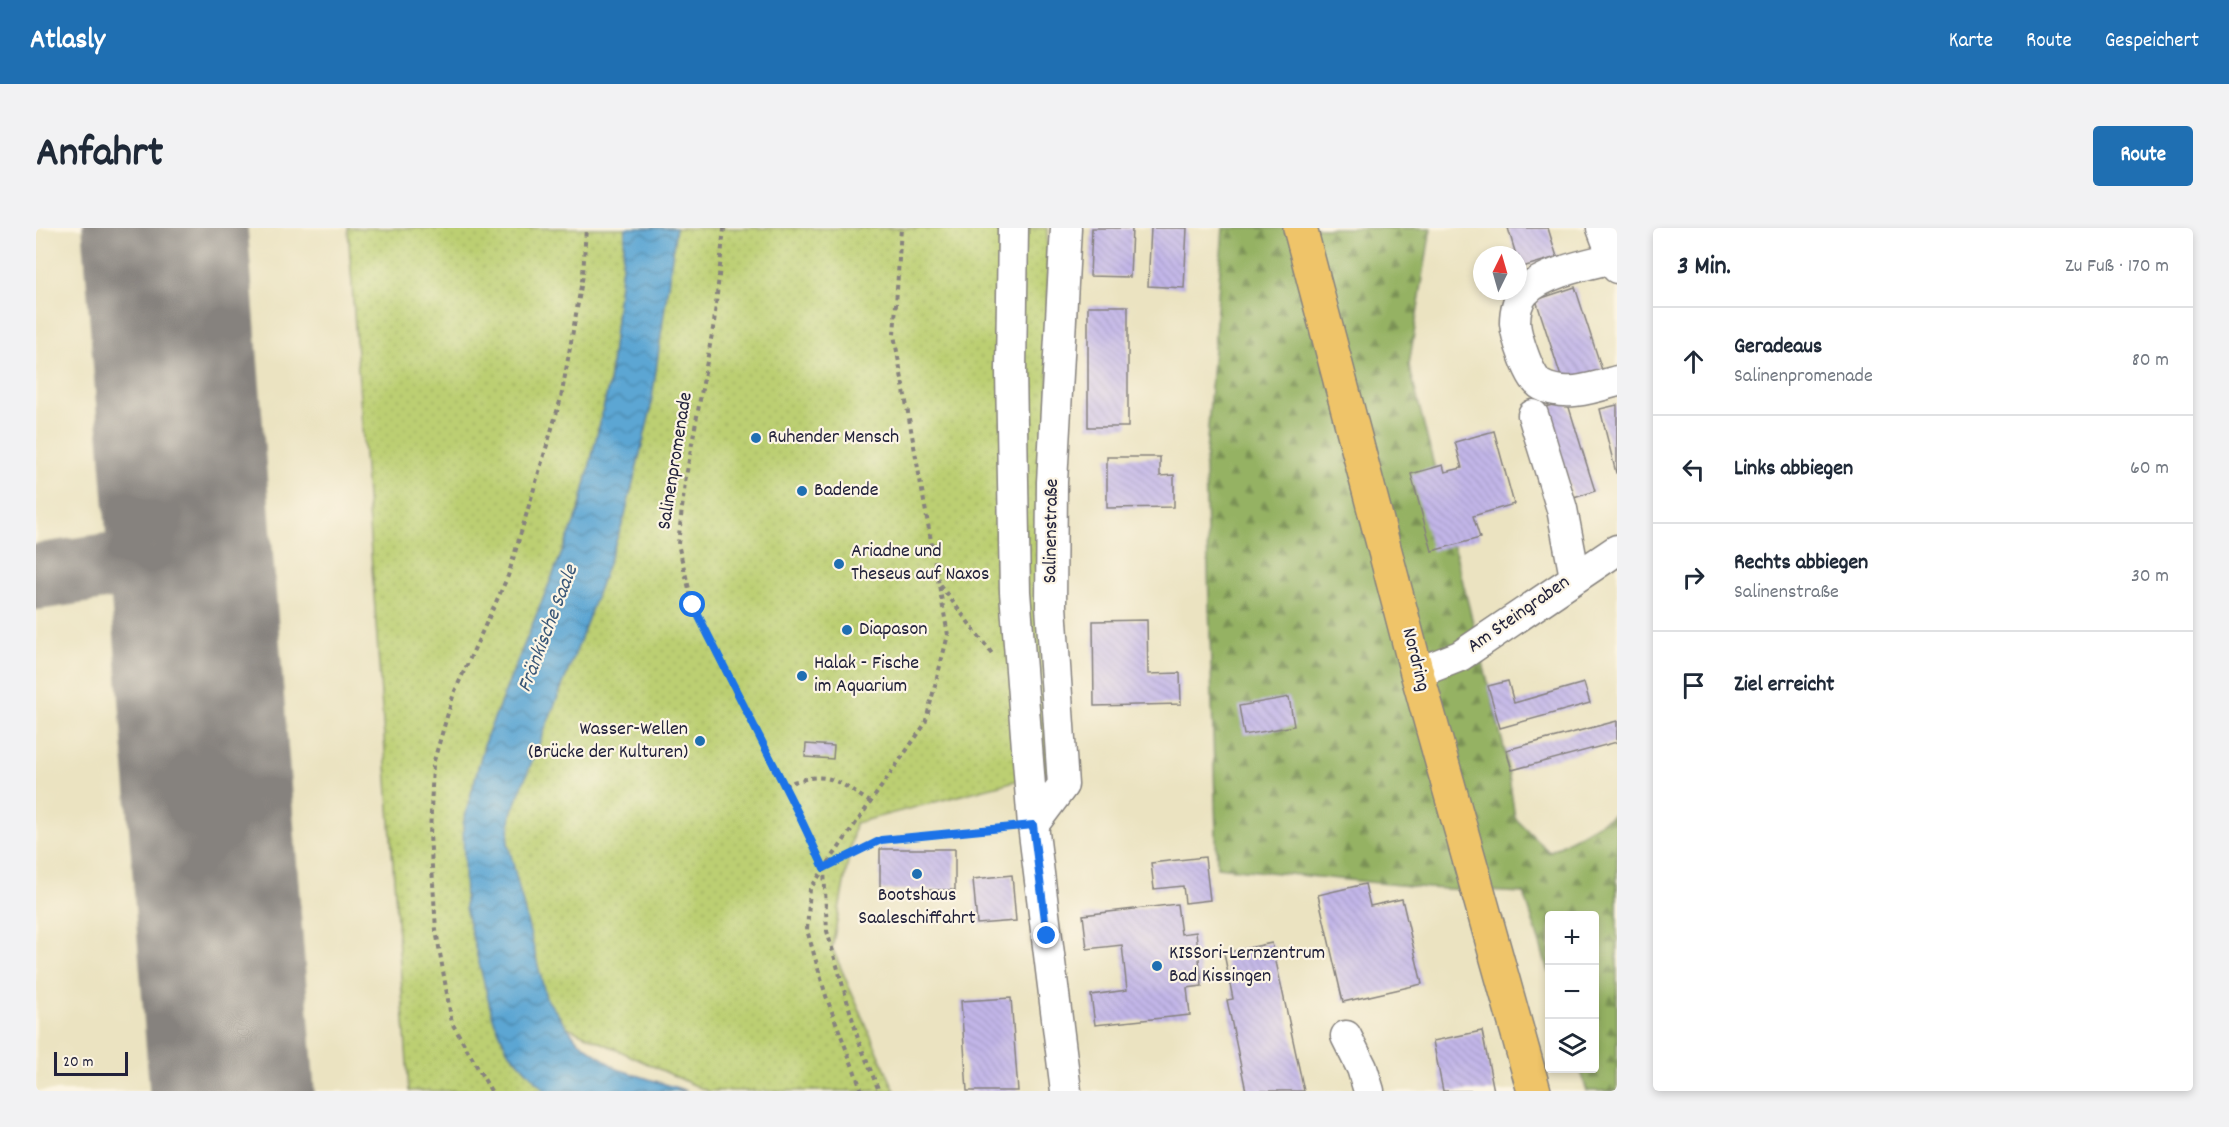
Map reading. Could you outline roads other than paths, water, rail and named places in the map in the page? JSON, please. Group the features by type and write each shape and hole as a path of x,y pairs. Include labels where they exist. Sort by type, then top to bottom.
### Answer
{"main road":[{"name":"Nordring","path":"1300,228 1417,673 1534,1091"}],"street":[{"name":"Salinenstraße","path":"1013,228 1011,370 1015,592 1033,825 1066,1091"},
{"name":"Salinenstraße","path":"1033,825 1063,785 1051,606 1052,482 1066,228"},
{"path":"1602,228 1615,263 1569,270 1541,280 1530,287 1519,301 1515,312 1515,326 1532,377 1538,384 1570,392 1584,391 1617,381"},
{"path":"1533,415 1562,509 1575,577"},
{"name":"Am Steingraben","path":"1417,673 1460,656 1617,550"},
{"path":"1346,1036 1362,1068 1369,1091"}],"water":[{"name":"Fränkische Saale","path":"626,228 676,228 650,413 624,519 579,644 511,814 508,843 546,998 576,1039 617,1069 687,1091 545,1091 507,1049 493,1018 465,908 463,824 486,738 579,511 609,384"}],"place":[{"name":"Ruhender Mensch","path":"756,438"},
{"name":"Badende","path":"802,491"},
{"name":"Ariadne und Theseus auf Naxos","path":"839,564"},
{"name":"Diapason","path":"847,630"},
{"name":"Halak - Fische im Aquarium","path":"802,676"},
{"name":"Wasser-Wellen (Brücke der Kulturen)","path":"700,741"},
{"name":"Bootshaus Saaleschiffahrt","path":"917,874"},
{"name":"KISSori-Lernzentrum Bad Kissingen","path":"1157,966"}]}
